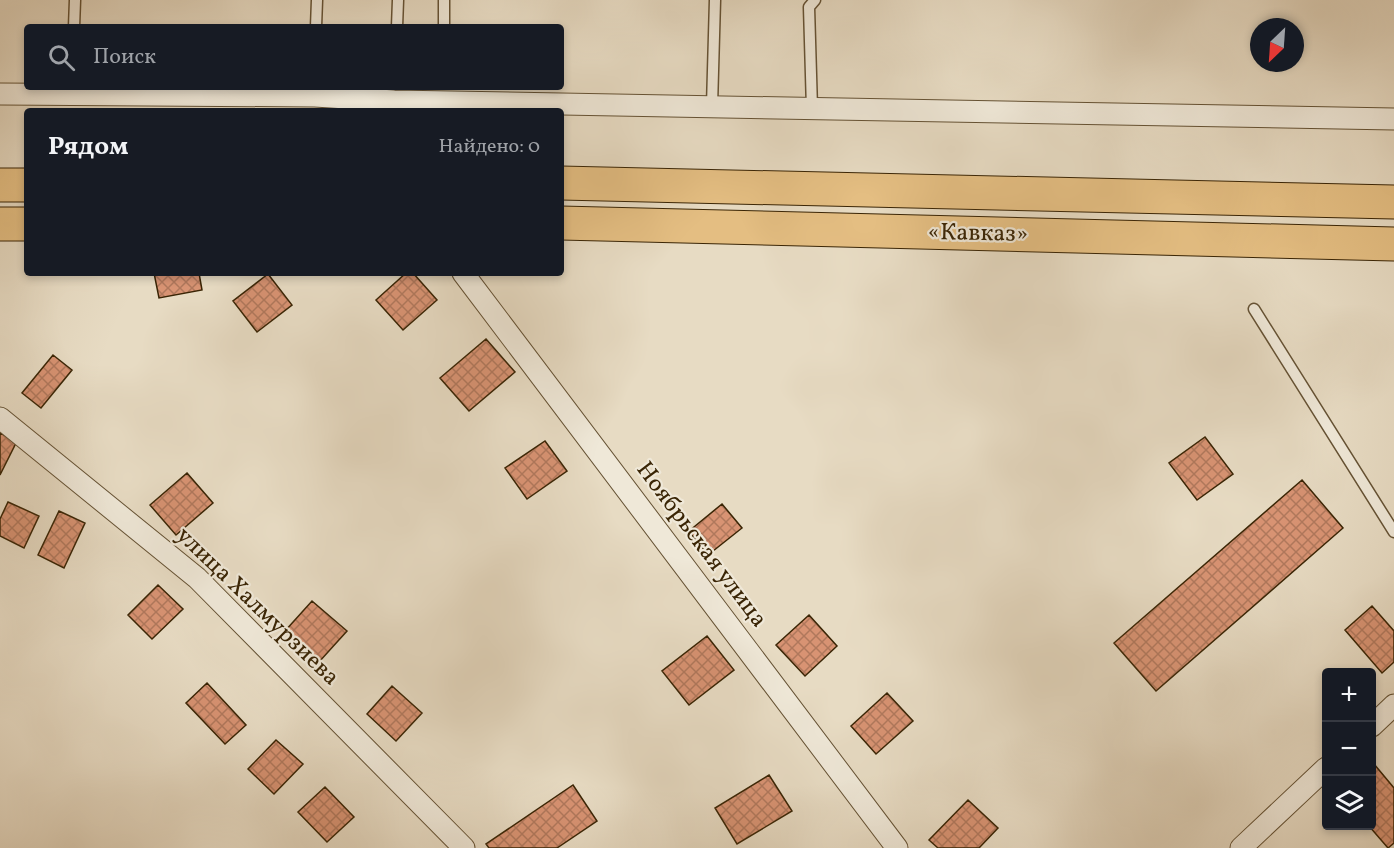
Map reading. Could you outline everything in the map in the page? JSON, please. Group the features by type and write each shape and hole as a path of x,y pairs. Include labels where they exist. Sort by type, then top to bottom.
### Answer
{"highway":[{"name":"«Кавказ»","path":"564,183 1394,202"},
{"path":"0,185 24,184"},
{"name":"«Кавказ»","path":"564,223 1394,244"},
{"path":"0,224 24,224"}],"street":[{"path":"0,94 72,91 315,92 395,100 445,94 812,109 1394,119"},
{"name":"Ноябрьская улица","path":"465,276 897,848"},
{"name":"улица Халмурзиева","path":"0,418 197,578 462,847"},
{"path":"1375,722 1394,705"},
{"path":"1241,848 1322,772"}],"lane":[{"path":"74,24 75,0"},
{"path":"316,24 317,0"},
{"path":"397,24 398,0"},
{"path":"444,0 444,24"},
{"path":"712,106 716,0"},
{"path":"812,109 809,7 815,0"},
{"path":"1254,309 1394,532"}],"building":[{"path":"155,276 200,276 202,290 159,298"},
{"path":"265,276 270,276 292,305 257,332 233,301"},
{"path":"403,276 416,276 437,300 403,330 376,300"},
{"path":"486,339 515,372 469,411 440,378"},
{"path":"53,355 72,370 41,408 22,393"},
{"path":"0,433 17,441 0,475"},
{"path":"1205,437 1233,474 1197,500 1169,463"},
{"path":"545,441 567,471 527,499 505,468"},
{"path":"187,473 213,503 176,535 150,505"},
{"path":"1302,480 1343,528 1156,691 1114,643"},
{"path":"8,502 39,516 24,548 0,536 0,519"},
{"path":"722,504 742,528 708,555 689,531"},
{"path":"59,511 85,523 64,568 38,555"},
{"path":"158,585 183,609 152,639 128,615"},
{"path":"312,601 347,631 319,662 285,631"},
{"path":"1372,606 1394,631 1394,662 1382,673 1345,630"},
{"path":"809,615 837,646 805,676 776,645"},
{"path":"707,636 734,670 689,705 662,671"},
{"path":"207,683 246,725 225,744 186,703"},
{"path":"392,686 422,713 396,741 367,714"},
{"path":"887,693 913,721 876,754 851,726"},
{"path":"276,740 303,764 274,794 248,769"},
{"path":"1376,766 1394,788 1394,843 1388,848 1372,830 1376,830"},
{"path":"769,775 792,811 737,844 715,808"},
{"path":"573,785 597,821 557,848 489,848 486,844"},
{"path":"325,787 354,817 327,842 298,812"},
{"path":"968,800 998,828 979,848 938,848 929,840"}]}
